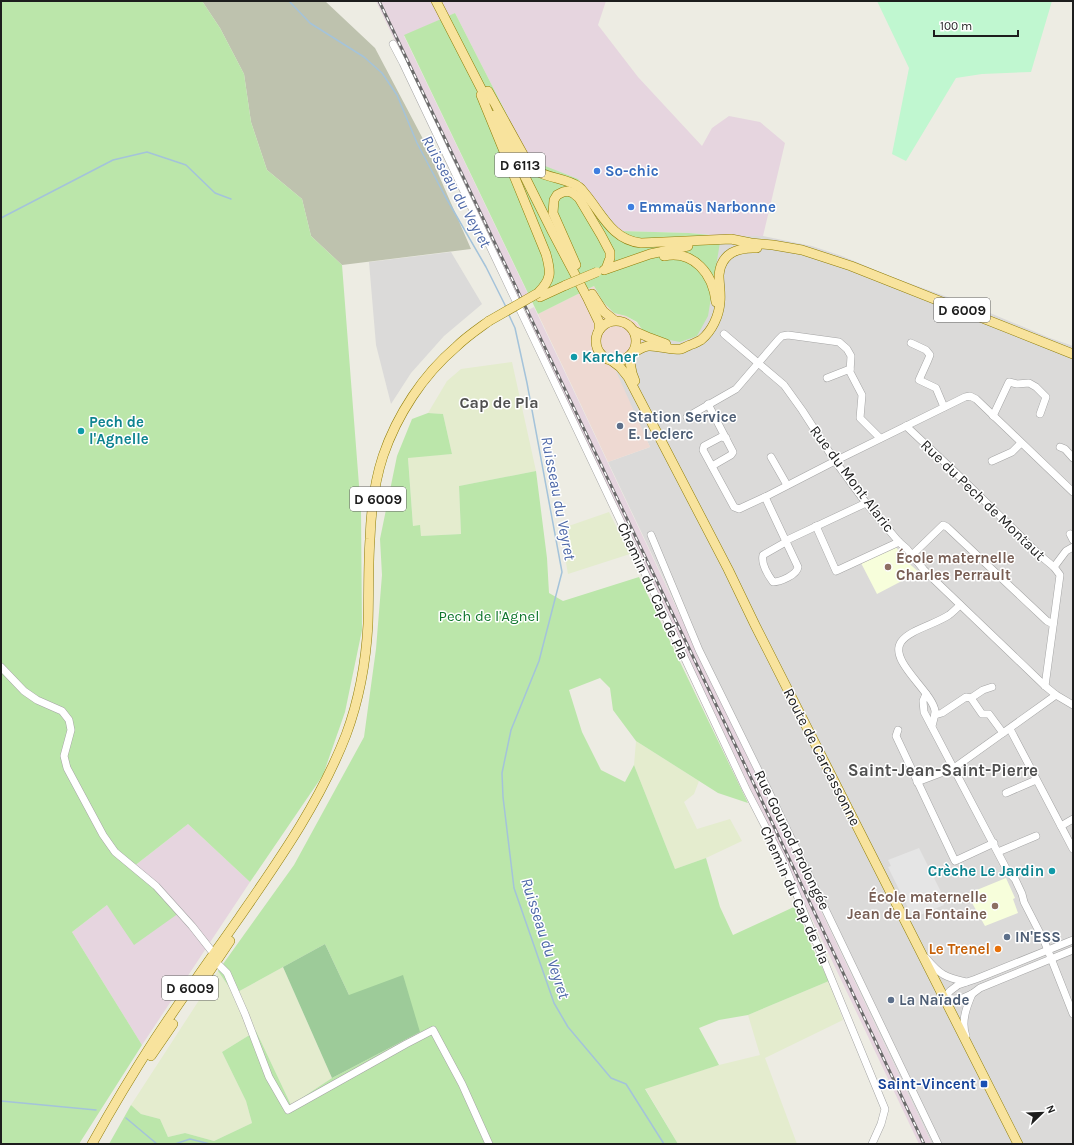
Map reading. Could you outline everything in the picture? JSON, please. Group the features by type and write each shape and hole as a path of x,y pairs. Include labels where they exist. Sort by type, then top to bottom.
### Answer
{"main road":[{"name":"D 6113","path":"437,1 553,233 588,299 599,322 599,330"},
{"name":"D 6113","path":"441,1 596,302 603,311 614,320"},
{"path":"464,57 546,254 550,273 548,282 539,295"},
{"path":"488,91 525,158 533,168 545,175 564,180 579,187 610,226 623,238 641,243 731,239 751,243"},
{"path":"580,272 553,213 554,200 557,195 568,191 579,198 610,252 610,258 606,269"},
{"name":"D 6009","path":"98,1144 136,1079 309,812 332,768 346,735 358,697 366,650 372,511 383,455 397,423 409,402 442,360 468,336 539,295 597,272 650,254 683,246 714,243 751,243 802,250 851,266 1073,354"},
{"path":"687,346 682,349 674,349 648,346 618,362 612,361 599,353 596,336 599,330 607,323 614,320 625,322 634,330 659,342 679,346 695,344 707,334 717,317 720,303 719,274 723,263 729,255 736,250 749,248 788,252 851,266"},
{"path":"606,269 667,255 679,254 687,256 698,264 708,276 715,298 717,317"},
{"name":"D 6009","path":"92,1144 108,1115 156,1038 280,868 309,822 335,773 353,728 362,697 370,652 374,536 380,486 391,450 414,405 434,375 454,354 490,322"},
{"path":"631,355 637,342 634,330"},
{"name":"Route de Carcassonne","path":"631,355 633,378 660,430 700,516"},
{"name":"Route de Carcassonne","path":"612,361 620,367 628,377 1018,1144"}],"street":[{"name":"Chemin du Cap de Pla","path":"393,44 503,272 522,316 624,528 746,789 782,859 885,1109 881,1124 872,1144"},
{"name":"Rue du Mont Alaric","path":"724,334 784,385 802,410 834,461 866,503 924,570 1045,686 1056,695 1073,705"},
{"path":"687,417 736,389 778,340 782,336 788,335 844,344 851,356 850,372 862,395 860,418 880,438"},
{"path":"911,343 926,350 930,355 919,380 936,388 944,407"},
{"path":"827,378 850,368"},
{"path":"993,416 1009,382 1017,384 1028,383 1036,387 1046,397 1040,414"},
{"path":"726,438 721,437 704,446 703,450 734,507 739,509 880,438 965,397 970,396 976,399 1073,492"},
{"path":"708,404 733,452 731,455 712,466"},
{"name":"Rue du Pech de Montaut","path":"906,426 1054,567 1060,575 1053,624"},
{"path":"992,461 1012,452 1021,443"},
{"path":"1060,447 1065,449 1073,458"},
{"path":"771,457 787,485"},
{"path":"765,497 786,542 798,567 794,574 777,582 773,582 762,559 763,555 786,542 787,540 866,503"},
{"path":"816,526 836,571 899,542"},
{"path":"912,556 943,526 947,527 1047,621 1053,624 1045,686"},
{"name":"Rue Gounod Prolongée","path":"651,535 699,650 938,1144"},
{"path":"1054,567 1066,551 1073,547"},
{"path":"932,726 935,710 926,694 905,666 898,650 900,643 911,634 950,615 960,604"},
{"path":"1,667 24,692 37,700 62,711 69,720 71,730 64,756 67,768 103,835 115,852 156,886 192,926 227,974 245,1014 269,1076 288,1110 399,1047 433,1030 462,1084 489,1144"},
{"path":"934,715 942,713 966,697 971,698 992,687"},
{"path":"926,694 923,701 924,712 1008,872 1015,880 1022,894 1024,902 1048,950 1073,1014"},
{"path":"917,782 954,768 1056,695"},
{"path":"971,698 982,714 989,714 1003,734"},
{"path":"1010,729 1073,849"},
{"path":"898,730 896,736 955,861 994,844"},
{"path":"1006,793 1036,780"},
{"path":"1061,826 1073,819"},
{"path":"998,852 1036,836"},
{"path":"944,998 954,988 966,982 976,980 1073,940"},
{"path":"920,950 943,975 966,982"},
{"path":"944,998 959,999 968,997 980,988 1073,950"},
{"path":"1013,964 1017,973"},
{"path":"972,994 966,1009 964,1026 965,1034 975,1059"}],"shaded area":[{"path":"202,1 325,1 375,48 423,139 471,249 342,265 311,236 302,199 267,170 251,122 244,74 220,28"},
{"path":"376,1 606,1 598,25 638,77 702,146 712,128 729,116 760,122 785,143 763,236 721,236 689,233 620,231 530,160 455,13 404,36 528,294 518,299"},
{"path":"877,1 1052,1 1031,72 982,74 956,78 906,161 892,154 909,68"},
{"path":"721,236 763,236 812,246 978,308 1073,346 1073,1144 932,1144 608,462 650,447 615,371 635,361 645,334 718,250"},
{"path":"451,252 482,304 444,336 411,373 391,404 376,345 369,262"},
{"path":"594,286 603,302 614,313 626,316 637,323 645,334 635,361 616,371 650,447 608,462 538,314"},
{"path":"534,307 932,1144 919,1144 524,312"},
{"path":"512,362 536,471 459,486 461,534 421,536 413,526 408,457 452,454 443,414 428,413 447,381 461,369"},
{"path":"609,512 630,554 568,574 560,529"},
{"name":"École maternelle Charles Perrault","path":"896,547 906,561 919,572 877,594 861,563"},
{"path":"636,741 699,781 694,794 684,802 697,829 730,819 742,841 706,858 675,869 634,765"},
{"path":"188,824 250,882 142,1045 72,932 107,905 133,867"},
{"path":"919,848 945,900 942,901 944,905 913,918 888,867 891,866 888,860"},
{"name":"École maternelle Jean de La Fontaine","path":"1006,878 1015,898 1013,899 1018,913 985,926 967,894"},
{"path":"283,967 332,1078 291,1105 256,1031 222,1052 246,1101 252,1123 214,1141 185,1133 168,1137 160,1119 141,1114 131,1105 218,971 234,994"},
{"path":"829,981 843,1020 765,1058 797,1144 678,1144 645,1088 719,1065 760,1055 748,1015"}],"green space":[{"path":"1,1 202,1 220,28 244,74 251,122 267,170 302,199 311,236 342,265 361,511 362,630 345,712 323,775 250,882 188,824 133,867 179,913 134,945 107,905 72,932 142,1045 79,1144 1,1144"},
{"path":"455,13 530,160 578,179 620,231 689,233 721,236 708,316 697,336 680,342 645,334 637,322 626,316 614,313 603,302 594,286 538,314 404,35"},
{"name":"Pech de l'Agnel","path":"428,413 443,414 452,454 408,458 413,526 420,525 421,536 461,534 459,486 536,471 547,558 549,593 563,601 639,577 748,803 718,793 636,741 613,710 610,688 600,678 569,690 582,732 601,770 625,782 634,765 675,869 706,858 720,907 733,935 796,906 811,945 829,981 748,1015 719,1020 699,1028 719,1065 645,1089 678,1144 109,1144 131,1105 141,1114 160,1119 168,1137 185,1133 214,1141 252,1123 246,1101 222,1052 256,1031 291,1105 332,1078 420,1032 349,995 325,944 234,994 218,971 294,865 364,737 376,649 382,575 380,539 397,456 412,419"},
{"path":"325,944 349,995 403,975 420,1032 332,1078 283,967"}],"waterway":[{"name":"Ruisseau du Veyret","path":"289,1 310,23 364,57 382,73 397,95 417,143 445,196 486,267 506,307"},
{"path":"1,218 113,160 147,152 186,165 215,193 231,199"},
{"name":"Ruisseau du Veyret","path":"508,313 515,328 527,383 562,572 539,661 511,730 502,773 503,797 514,888 554,1003 568,1027 611,1078 626,1084 664,1144"},
{"path":"1,1101 96,1110"},
{"path":"126,1118 157,1144"},
{"path":"175,1144 190,1139 210,1144"}],"railway":[{"path":"379,1 742,759 924,1144"}],"place":[{"name":"So-chic","path":"597,171"},
{"name":"Emmaüs Narbonne","path":"631,207"},
{"name":"Karcher","path":"574,357"},
{"name":"Station Service E. Leclerc","path":"620,426"},
{"name":"Pech de l'Agnelle","path":"81,431"},
{"name":"École maternelle Charles Perrault","path":"888,567"},
{"name":"Crèche Le Jardin","path":"1052,871"},
{"name":"École maternelle Jean de La Fontaine","path":"995,906"},
{"name":"IN'ESS","path":"1007,937"},
{"name":"Le Trenel","path":"998,949"},
{"name":"La Naïade","path":"891,1000"},
{"name":"Saint-Vincent","path":"984,1084"}],"district":[{"name":"Cap de Pla","path":"499,402"},
{"name":"Saint-Jean-Saint-Pierre","path":"943,770"}]}
